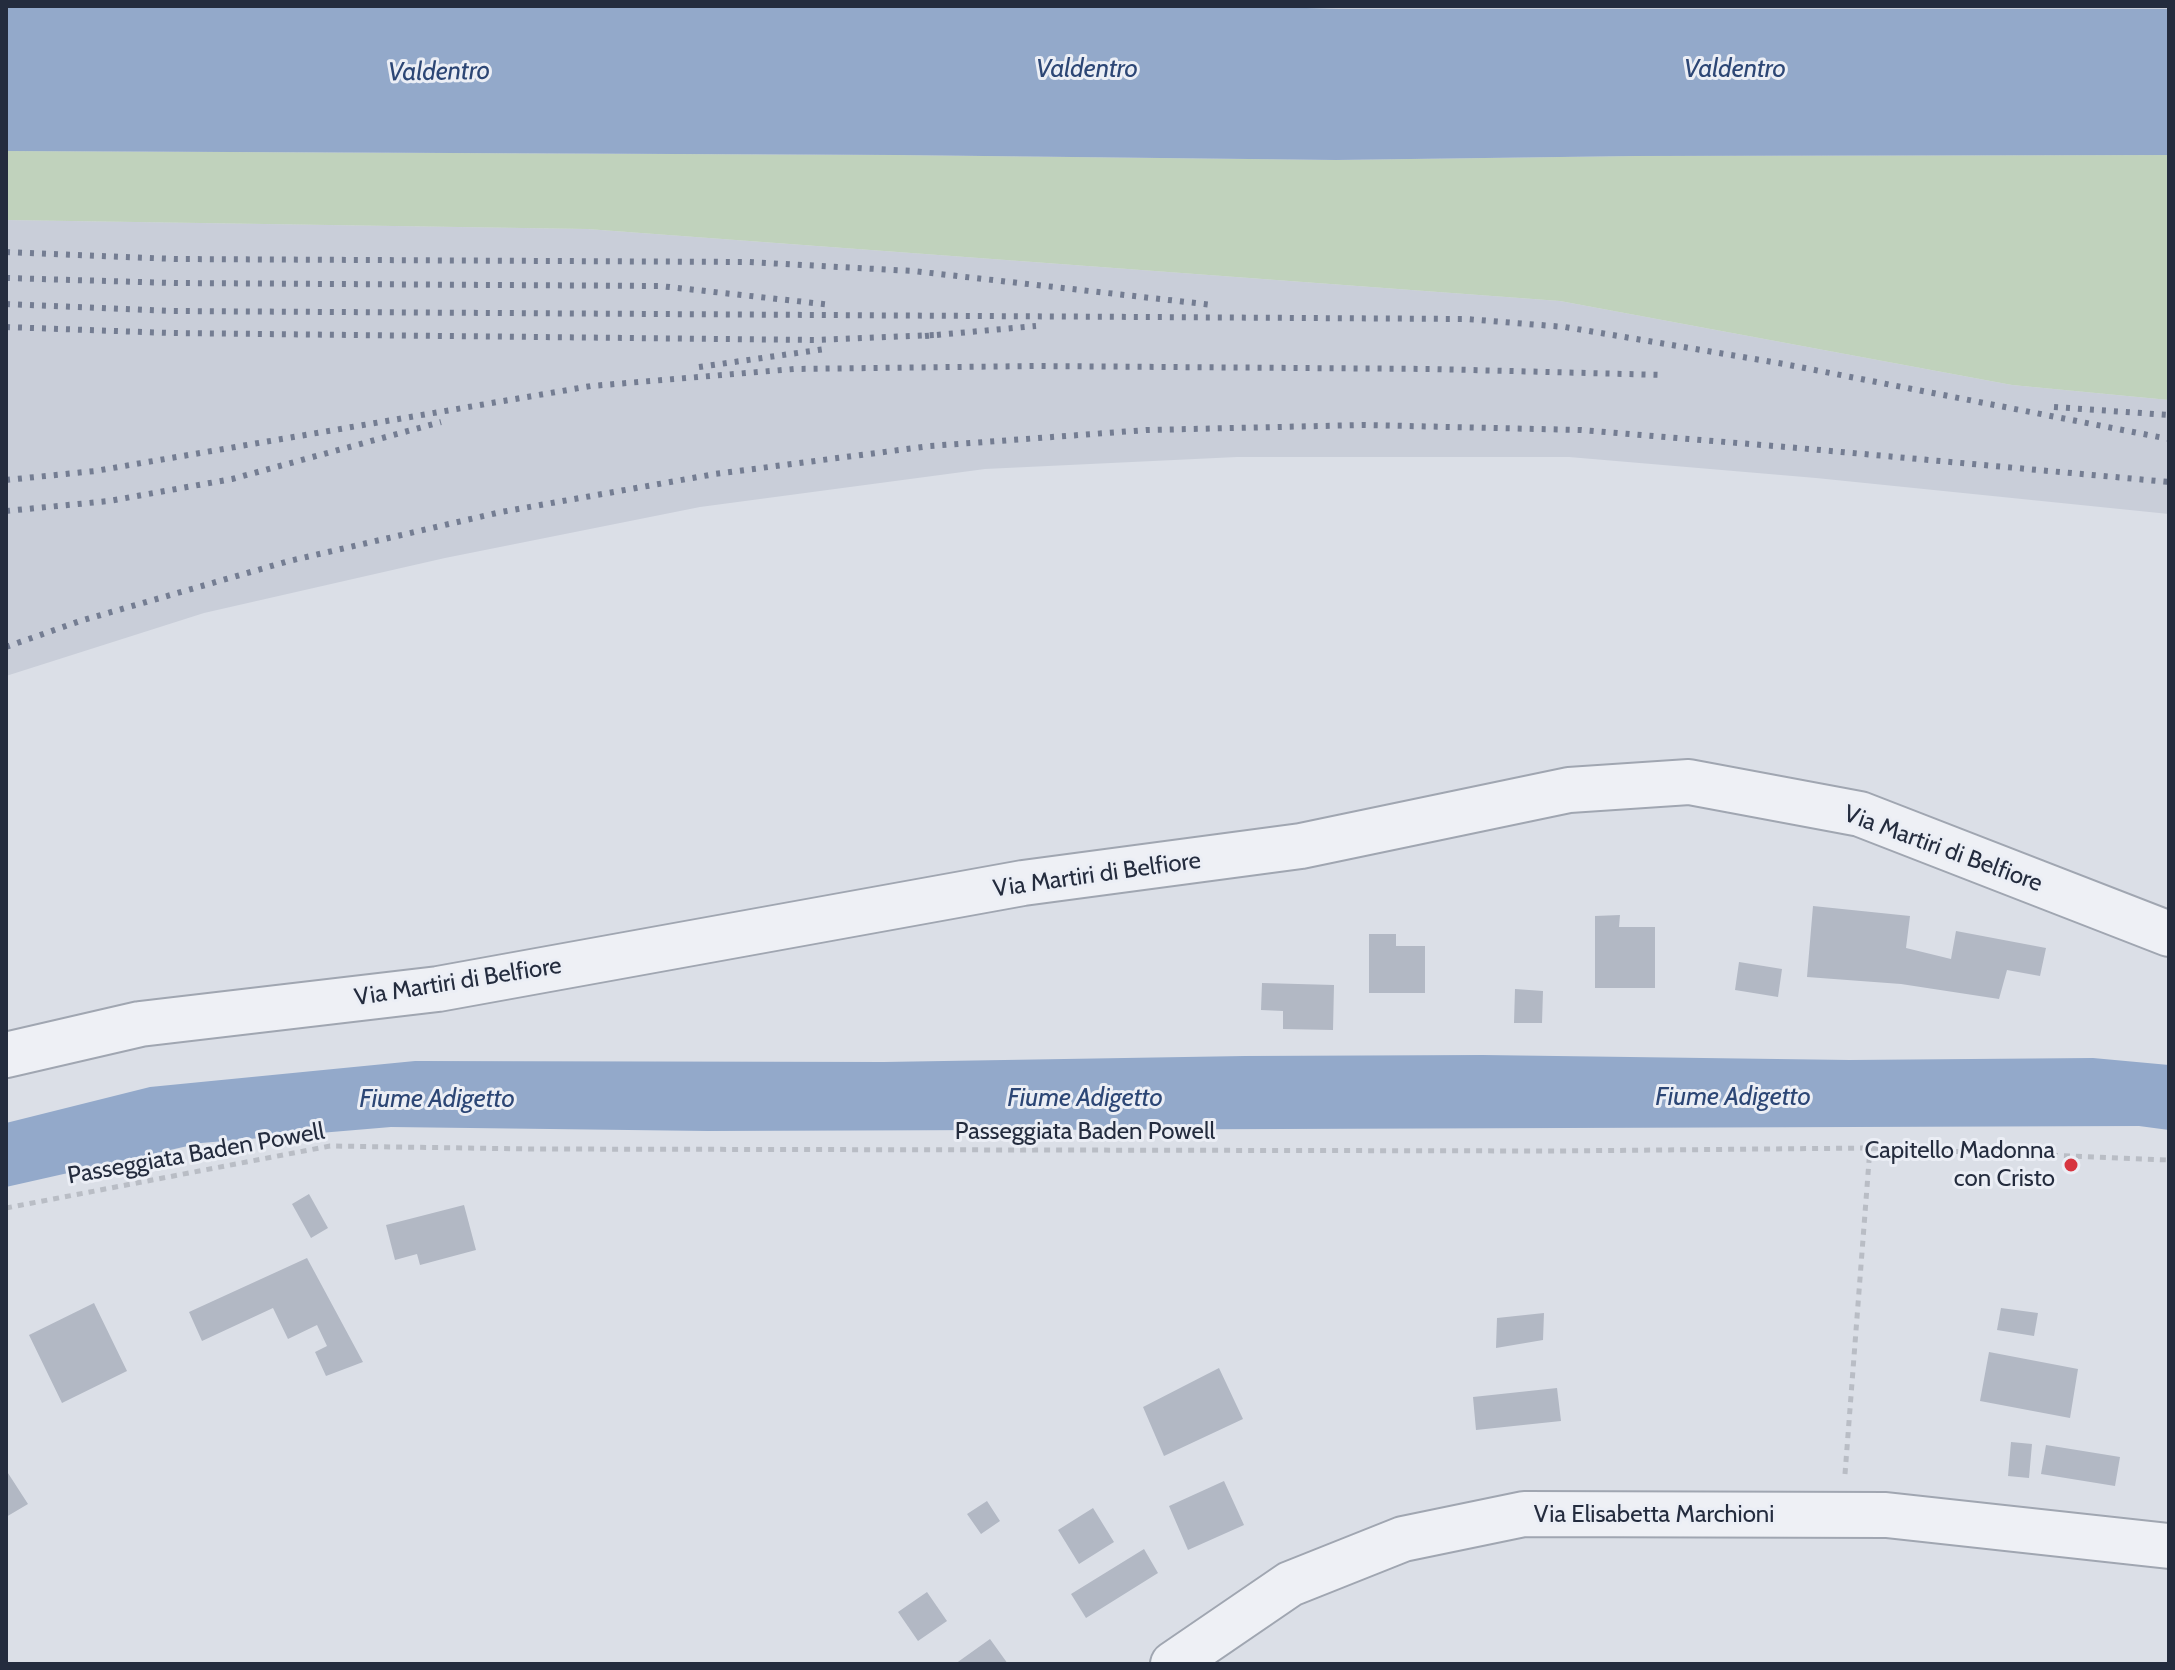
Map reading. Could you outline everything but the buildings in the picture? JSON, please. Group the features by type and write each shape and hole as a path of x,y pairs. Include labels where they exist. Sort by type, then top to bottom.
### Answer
{"street":[{"name":"Via Martiri di Belfiore","path":"6,1055 140,1024 438,989 1023,883 1301,846 1569,790 1689,782 1860,814 2169,934"},
{"name":"Via Elisabetta Marchioni","path":"1173,1664 1290,1584 1403,1539 1524,1514 1886,1515 2169,1546"}],"path":[{"name":"Passeggiata Baden Powell","path":"6,1208 330,1146 1477,1151 1870,1148 2169,1160"},
{"path":"1841,1515 1870,1148"}],"shaded area":[{"path":"1242,6 2169,6 2169,9 1339,9"},
{"path":"6,220 587,229 1560,301 2012,385 2169,400 2169,514 1816,478 1569,457 1237,457 985,469 700,507 445,558 204,613 6,676"}],"green space":[{"path":"6,151 1336,160 2169,155 2169,400 2012,385 1560,301 587,229 6,220"}],"water":[{"name":"Valdentro","path":"6,6 2169,9 2169,155 1336,160 6,151"},
{"name":"Fiume Adigetto","path":"1483,1055 1850,1060 2093,1058 2169,1065 2169,1130 2139,1126 708,1131 391,1127 201,1143 6,1187 6,1123 150,1087 415,1061 884,1062"}],"railway":[{"path":"6,252 175,259 748,262 913,271 1213,305"},
{"path":"6,278 174,283 660,286 832,305"},
{"path":"6,304 172,311 1466,319 1565,327 1784,364 2169,439"},
{"path":"925,336 1036,326"},
{"path":"6,327 170,333 814,340 935,335"},
{"path":"699,367 825,349"},
{"path":"6,480 95,471 591,386 794,369 1036,366 1432,369 1665,375"},
{"path":"2054,407 2169,415"},
{"path":"6,511 109,501 232,479 441,422"},
{"path":"6,647 80,621 289,561 501,512 715,474 930,446 1147,430 1364,425 1581,430 2169,482"}],"place":[{"name":"Capitello Madonna con Cristo","path":"2071,1165"}]}
